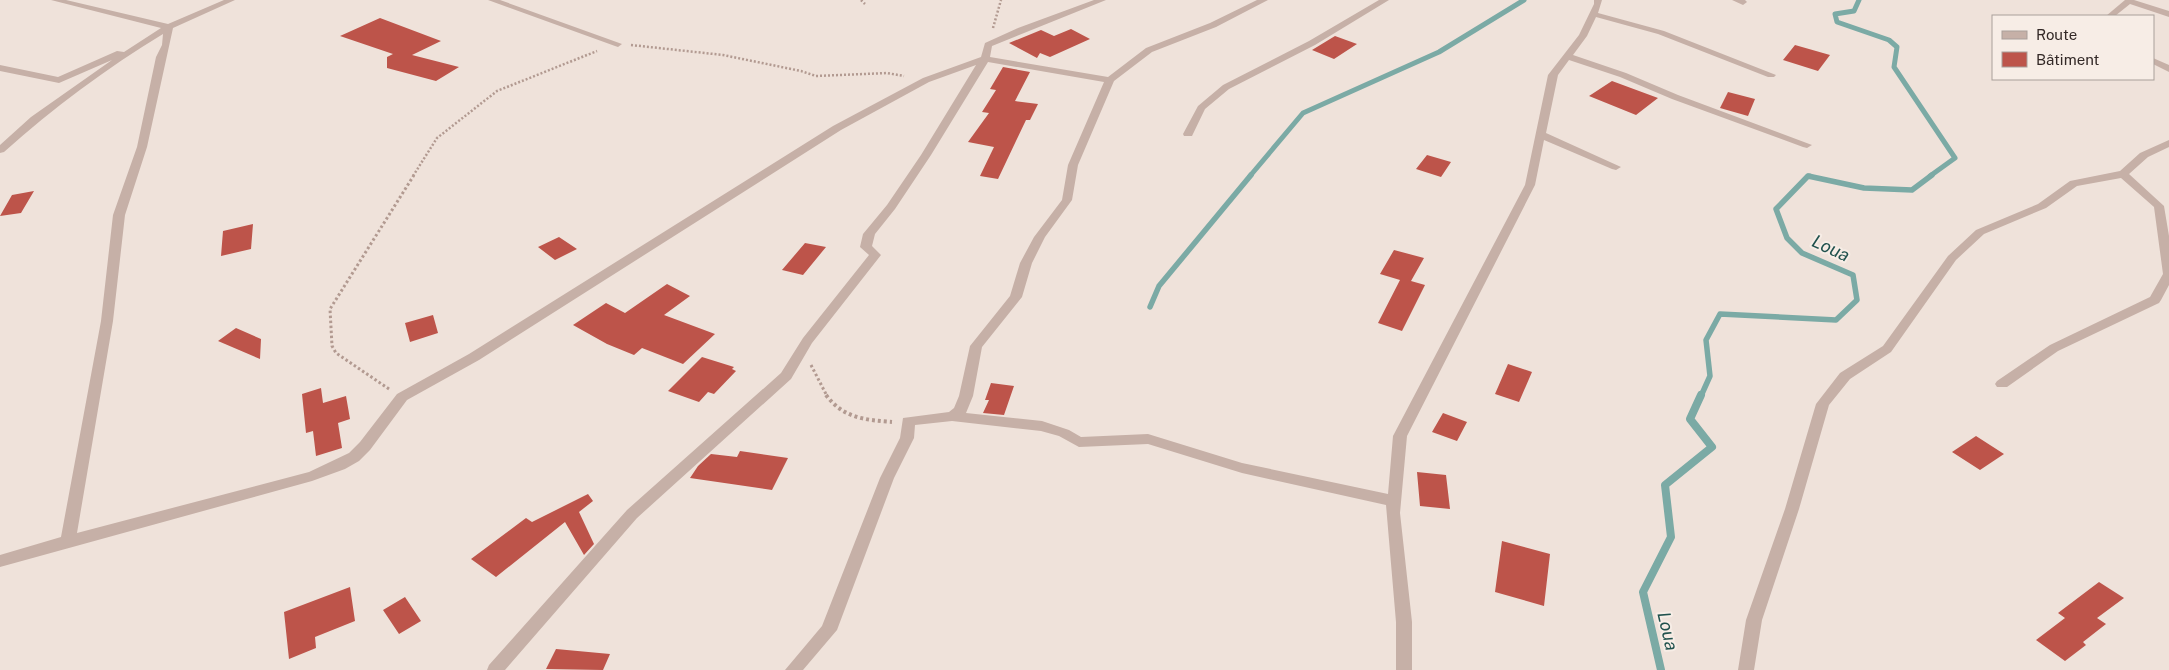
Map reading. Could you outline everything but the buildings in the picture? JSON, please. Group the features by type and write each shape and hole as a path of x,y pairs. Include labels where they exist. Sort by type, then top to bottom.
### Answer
{"street":[{"path":"55,0 169,27"},
{"path":"0,150 35,119 138,45 169,27 231,0"},
{"path":"492,0 618,44"},
{"path":"495,670 632,514 786,376 806,342 875,255 866,247 869,234 891,207 926,155 960,97 986,59 988,45 1021,30 1102,0"},
{"path":"952,416 960,411 966,396 976,346 1016,297 1026,263 1040,237 1067,200 1073,165 1110,80 1135,58 1149,50 1213,26 1264,0"},
{"path":"1188,134 1200,108 1226,87 1312,43 1385,0"},
{"path":"1404,670 1404,622 1393,513 1400,436 1530,185 1553,75 1583,36 1598,0"},
{"path":"2111,15 2129,1 2169,14"},
{"path":"1593,14 1619,19 1654,30 1771,75"},
{"path":"68,541 108,321 119,214 142,147 162,57 168,46 167,36 169,27"},
{"path":"0,68 59,80 138,45"},
{"path":"1567,56 1623,75 1675,97 1808,146"},
{"path":"0,561 312,476 340,465 354,457 365,446 402,397 474,357 837,128 926,80 986,59 1110,80"},
{"path":"2154,62 2169,69"},
{"path":"1541,135 1616,167"},
{"path":"1746,670 1754,620 1792,509 1823,404 1845,376 1887,350 1952,258 1980,232 2042,206 2074,183 2123,174 2144,155 2169,144"},
{"path":"2002,384 2054,348 2155,300 2169,274 2159,206 2123,174"},
{"path":"793,670 829,630 887,478 907,438 908,421 952,416 1042,426 1064,433 1078,442 1148,439 1242,468 1394,501"}],"path":[{"path":"861,0 865,4"},
{"path":"988,45 1001,0"},
{"path":"402,397 336,353 332,346 330,309 437,138 497,91 618,44 723,55 801,71 812,76 887,73 926,80"},
{"path":"806,342 808,358 816,376 842,413 857,418 908,421"}],"waterway":[{"path":"1250,176 1303,113 1439,52 1524,0"},
{"name":"Loua","path":"1859,0 1854,11 1835,14 1837,22 1889,40 1897,47 1894,67 1955,158 1930,176"},
{"path":"1150,307 1159,286 1251,175"},
{"name":"Loua","path":"1808,176 1864,188 1912,190 1932,175"},
{"name":"Loua","path":"1701,396 1710,376 1706,340 1720,314 1836,320 1857,300 1853,275 1802,253 1787,238 1776,209 1808,176"},
{"name":"Loua","path":"1661,670 1643,592 1671,537 1665,485 1712,447 1690,419 1701,395"}]}
